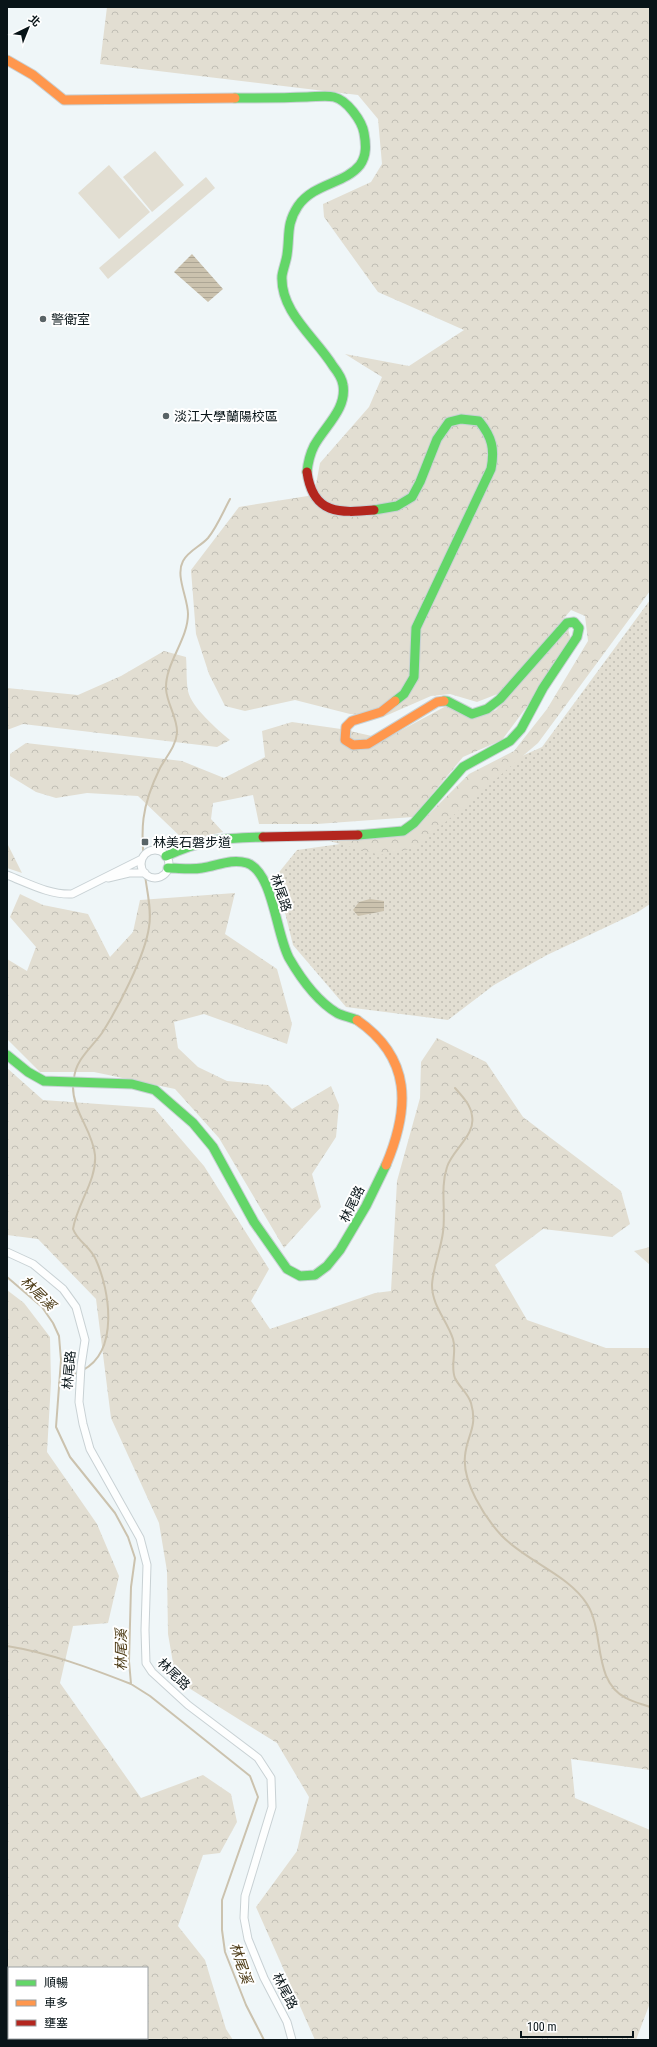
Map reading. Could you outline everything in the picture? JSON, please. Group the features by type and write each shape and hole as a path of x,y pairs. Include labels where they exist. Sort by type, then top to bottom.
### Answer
{"street":[{"path":"7,60 34,75 64,100 335,97 350,106 362,123 367,143 367,156 358,168 308,195 290,219 287,256 282,278 286,303 332,364 343,384 343,402 308,458 306,475 310,485 317,499 329,511 351,513 392,507 406,503 412,497 421,480 438,437 449,422 461,419 479,421 490,435 495,450 491,469 416,628 414,677 404,694 388,708 352,721 346,727 345,740 350,745 355,746 368,744 437,702 448,701 472,714 487,709 500,699 567,623 574,622 579,628 577,637 543,688 521,729 510,741 463,767 414,823 403,831 383,834 220,838 189,845 166,856"},
{"path":"7,875 61,894 72,894 104,879 129,873 145,873 153,877 158,877 168,868 166,856 160,851 155,850 147,852 142,858 114,871 104,879"},
{"path":"142,858 141,866 145,873"},
{"name":"林尾路","path":"7,1055 28,1072 44,1081 132,1084 155,1090 187,1118 213,1147 254,1222 287,1269 294,1276 314,1276 324,1269 359,1222 388,1157 400,1123 401,1092 397,1066 390,1053 373,1034 356,1020 336,1012 309,986 292,962 280,935 274,908 262,876 253,865 237,861 203,868 168,868"},
{"name":"林尾路","path":"7,1252 33,1264 63,1289 76,1307 85,1340 81,1366 79,1402 83,1424 90,1449 140,1538 147,1565 144,1630 146,1664 152,1672 188,1705 258,1758 270,1778 272,1807 245,1896 244,1918 248,1939 264,1978 287,2022 292,2040"}],"green space":[{"path":"107,7 650,7 650,591 538,743 415,848 380,855 322,839 414,829 469,774 514,751 547,709 588,641 585,616 571,610 500,693 477,702 450,694 431,696 383,717 350,714 295,700 245,711 225,706 209,674 196,634 191,570 239,507 314,495 320,463 369,407 382,377 345,354 409,366 464,330 378,292 324,217 323,204 371,182 382,164 378,119 358,95 100,64"},
{"path":"155,151 184,185 152,212 123,177"},
{"path":"109,165 150,212 119,239 78,193"},
{"path":"206,177 215,188 108,279 99,268"},
{"path":"650,600 650,904 638,912 547,955 494,985 448,1020 346,1007 293,945 276,876 297,850 419,833 475,777 542,747"},
{"path":"568,628 571,641 548,678 502,740 463,757 413,817 317,824 259,824 253,795 213,803 211,819 223,832 185,841 138,796 87,793 56,798 36,792 10,776 10,754 26,743 182,761 224,778 265,757 262,731 292,722 341,729 385,739 448,705 476,718 496,710"},
{"path":"164,651 186,657 187,687 190,697 199,711 230,740 217,747 23,724 7,730 7,688 78,695 121,676"},
{"path":"7,843 22,873 7,868"},
{"path":"235,893 225,934 277,969 292,1024 287,1044 204,1014 174,1022 178,1048 198,1067 227,1081 268,1085 292,1109 331,1086 339,1105 336,1137 312,1174 321,1207 284,1248 219,1138 175,1089 94,1072 40,1072 7,1039 7,959 27,971 36,947 10,917 20,894 43,905 88,914 110,957 133,932 140,900"},
{"path":"437,1038 486,1062 523,1117 621,1191 630,1224 612,1237 543,1229 495,1265 527,1320 606,1348 650,1348 650,1770 571,1759 575,1798 650,1830 650,2003 636,2040 315,2040 256,1907 297,1851 309,1797 277,1743 176,1680 168,1634 167,1571 159,1523 111,1418 96,1299 38,1239 7,1235 7,1068 43,1100 154,1108 204,1166 269,1269 251,1301 270,1329 375,1293 391,1291 397,1181 420,1098 421,1062"},
{"path":"650,1247 650,1265 634,1251"},
{"path":"7,1290 24,1303 50,1337 51,1382 47,1452 97,1524 119,1576 108,1623 73,1626 60,1683 141,1798 203,1775 231,1794 237,1822 220,1853 203,1855 178,1926 205,1960 226,2029 233,2040 7,2040"}],"shaded area":[{"path":"192,254 223,289 208,302 174,272"},
{"path":"370,899 384,901 384,911 358,916 353,910 359,902"}],"waterway":[{"path":"145,871 143,830 146,807 154,782 160,768 173,747 177,733 176,722 168,700 166,689 169,670 187,624 188,614 181,580 181,567 185,557 205,541 211,534 230,499"},
{"path":"74,1079 77,1066 102,1033 116,1010 137,967 150,921 150,908 145,875"},
{"path":"73,1085 76,1104 91,1138 95,1155 93,1174 78,1210 73,1229 78,1238 94,1255 101,1273 108,1303 107,1335 102,1349 94,1361 83,1370"},
{"path":"455,1088 470,1108 472,1123 467,1136 450,1161 445,1175 443,1191 443,1232 432,1285 434,1300 453,1339 453,1369 455,1378 470,1399 473,1412 473,1425 465,1456 467,1477 482,1510 502,1536 523,1553 559,1576 570,1585 587,1604 596,1628 603,1668 608,1680 615,1690 626,1698 650,1707"},
{"name":"林尾溪","path":"7,1277 42,1307 53,1323 59,1336 61,1360 56,1427 70,1457 115,1513 128,1537 135,1558 131,1587 129,1661 131,1684 150,1696 250,1776 258,1797 222,1900 222,1930 225,1952 246,2005 264,2040"},
{"path":"59,1383 79,1372"},
{"path":"7,1646 54,1657 131,1684"}],"traffic: fast":[{"path":"235,98 334,97 344,102 349,107 357,117 364,133 365,149 364,157 360,165 346,176 321,188 305,198 294,212 290,224 287,255 282,276 283,289 293,313 338,372 343,385 342,402 334,417 314,446 309,458 307,472"},
{"path":"374,510 397,506 412,497 420,482 437,439 449,422 461,419 479,421 490,438 493,455 491,469 416,628 414,677 404,694 395,701"},
{"path":"358,835 403,831 414,823 463,767 510,741 521,729 543,688 577,637 579,628 574,622 567,623 500,699 487,709 472,714 447,701 444,701"},
{"path":"166,856 179,850 213,840 263,837"},
{"path":"168,868 198,869 235,861 247,863 256,869 263,878 289,958 298,973 316,995 330,1008 339,1014 357,1020"},
{"path":"7,1055 28,1072 44,1081 132,1084 155,1090 193,1123 213,1147 254,1222 287,1269 300,1276 315,1275 327,1266 340,1250 366,1206 386,1165"}],"traffic: slow":[{"path":"7,60 33,75 64,100 235,98"},
{"path":"395,701 381,712 352,721 346,727 345,740 353,745 368,744 437,702 444,701"},
{"path":"357,1020 375,1035 388,1051 397,1068 401,1085 402,1104 399,1124 394,1144 386,1165"}],"traffic: jam":[{"path":"307,472 310,486 315,496 322,504 339,511 374,510"},
{"path":"263,837 358,835"}],"place":[{"name":"警衛室","path":"43,319"},
{"name":"淡江大學蘭陽校區","path":"166,416"},
{"name":"林美石磐步道","path":"145,842"}]}
